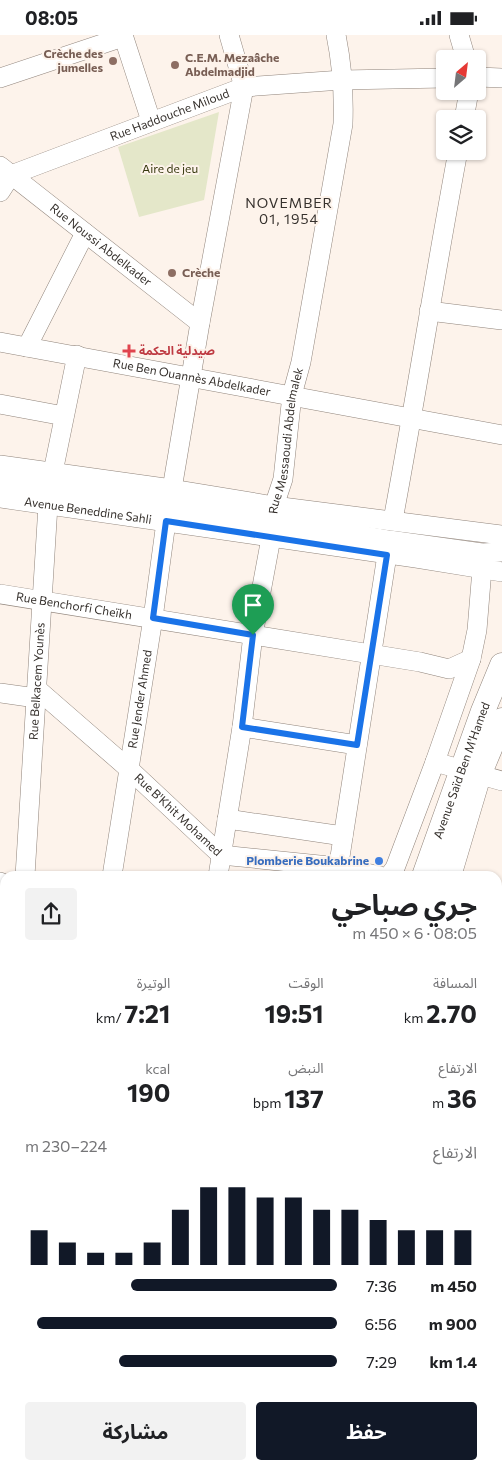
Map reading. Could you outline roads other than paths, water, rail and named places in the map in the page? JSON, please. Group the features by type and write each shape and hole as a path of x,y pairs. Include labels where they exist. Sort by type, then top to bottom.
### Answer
{"main road":[{"name":"Avenue Saïd Ben M'Hamed","path":"427,871 481,775 502,665"},
{"name":"Avenue Saïd Ben M'Hamed","path":"451,871 481,775 502,720"}],"street":[{"path":"172,489 200,323 244,87 229,35"},
{"name":"Rue Messaoudi Abdelmalek","path":"219,871 242,727 253,635 273,521 283,479 292,395 301,362 343,124 342,80 336,35"},
{"path":"459,35 463,50"},
{"path":"0,78 123,36 151,121"},
{"path":"486,77 502,78"},
{"name":"Rue Haddouche Miloud","path":"6,170 244,87 342,80 436,78"},
{"path":"393,520 456,160"},
{"path":"0,192 6,170"},
{"name":"Rue Noussi Abdelkader","path":"6,170 200,323"},
{"path":"27,347 84,233"},
{"path":"429,311 502,320"},
{"name":"Rue Ben Ouannès Abdelkader","path":"0,342 502,435"},
{"name":"Rue Belkacem Younès","path":"25,871 51,488 77,355"},
{"path":"0,404 64,416"},
{"name":"Avenue Beneddine Sahli","path":"0,465 51,488 166,521 393,520 502,535"},
{"name":"Avenue Beneddine Sahli","path":"0,480 398,541 482,553 502,552"},
{"name":"Avenue Beneddine Sahli","path":"0,498 51,488 172,489 387,555 502,572"},
{"name":"Rue Jender Ahmed","path":"113,871 153,618 166,521"},
{"path":"338,871 387,555"},
{"path":"393,871 435,762 471,659 477,630 482,569"},
{"name":"Rue Benchorfi Cheïkh","path":"0,594 153,618 449,669 471,659"},
{"path":"0,693 36,694"},
{"name":"Rue B'Khit Mohamed","path":"36,694 129,769 221,855 338,871"},
{"path":"242,727 357,745"},
{"path":"435,762 481,775"},
{"path":"227,819 343,836"}],"place":[{"name":"Crèche des jumelles","path":"113,61"},
{"name":"C.E.M. Mezaâche Abdelmadjid","path":"175,65"},
{"name":"Crèche","path":"172,273"},
{"name":"صيدلية الحكمة","path":"129,351"},
{"name":"Plomberie Boukabrine","path":"379,861"}],"district":[{"name":"NOVEMBER 01, 1954","path":"289,211"}],"park label":[{"name":"Aire de jeu","path":"170,169"}]}
